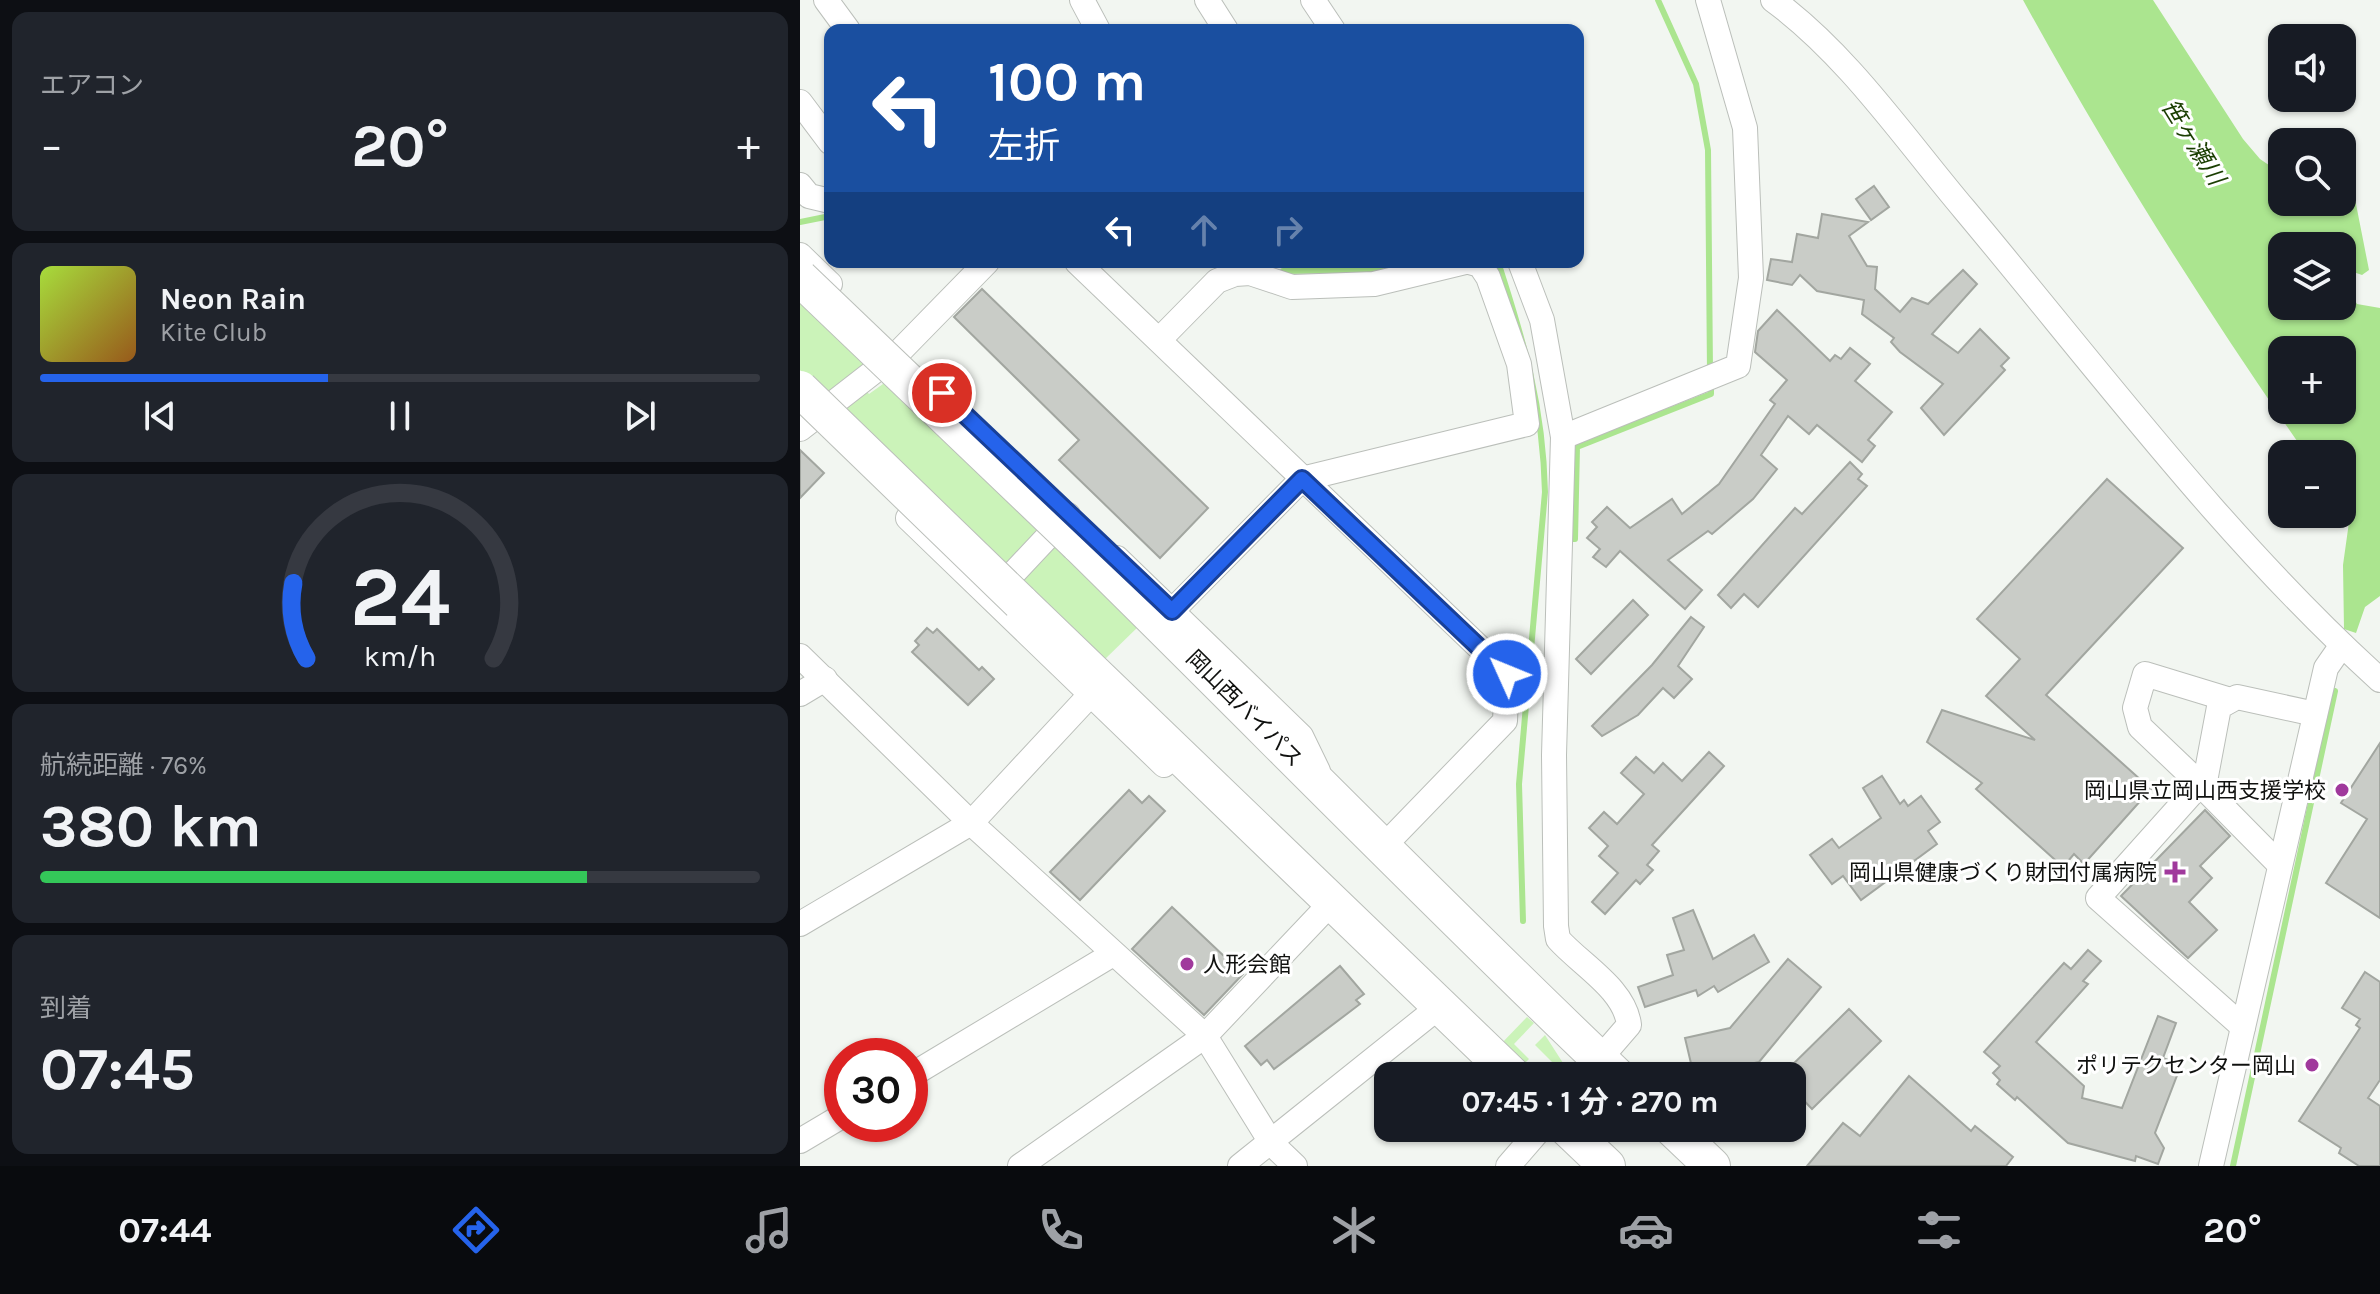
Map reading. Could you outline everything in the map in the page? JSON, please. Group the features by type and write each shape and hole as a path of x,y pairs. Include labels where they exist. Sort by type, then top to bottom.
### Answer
{"highway":[{"name":"岡山西バイパス","path":"800,278 1074,528 1593,1062"},
{"path":"802,413 1280,853 1498,1062"},
{"path":"1582,1142 1607,1166"},
{"path":"1687,1142 1712,1166"}],"street":[{"path":"826,0 844,24"},
{"path":"1082,0 1094,24"},
{"path":"1207,0 1219,24"},
{"path":"1313,0 1329,24"},
{"path":"1563,437 1738,366 1751,278 1745,128 1708,0"},
{"path":"1773,0 1847,69 2234,531 2342,645 2380,680"},
{"path":"800,102 824,134"},
{"path":"800,185 809,196 824,200"},
{"path":"800,255 1074,528 1172,611 1301,736 1326,787"},
{"path":"802,413 899,352 981,268"},
{"path":"1083,268 1507,674 1505,721 1382,848"},
{"path":"1159,340 1217,281 1235,274 1250,273 1292,287 1374,284 1442,268"},
{"path":"1172,611 1302,479 1527,424 1519,364 1482,268"},
{"path":"1522,268 1542,320 1563,437 1554,755 1556,926 1558,939 1628,1010 1629,1025 1606,1062"},
{"path":"1074,528 1005,600 1090,695 1226,819 1280,853"},
{"path":"2211,1166 2326,668 2342,645"},
{"path":"800,656 971,823 1205,1036 1272,1144 1295,1166"},
{"path":"2280,865 2135,718 2145,674 2227,699 2237,697 2315,714"},
{"path":"800,694 825,679"},
{"path":"800,924 971,823 1090,695"},
{"path":"2227,699 2219,707 2206,776 2098,898 2243,1027"},
{"path":"1020,1166 1205,1036 1332,902"},
{"path":"928,1065 1113,954"},
{"path":"1240,1166 1272,1144 1440,1006"},
{"path":"800,1141 824,1127"},
{"path":"1508,1166 1529,1142"}],"shaded area":[{"path":"800,298 867,362 824,395 800,370"},
{"path":"881,379 1041,528 1004,567 837,409 867,392 869,394 883,384"},
{"path":"1057,543 1142,623 1102,662 1020,582"},
{"path":"1527,1017 1534,1023 1514,1044 1529,1059 1526,1062 1516,1062 1499,1046"},
{"path":"1545,1035 1562,1062 1552,1062 1535,1045"}],"water":[{"name":"笹ヶ瀬川","path":"2023,0 2153,0 2243,139 2268,164 2268,216 2356,216 2356,204 2369,270 2362,275 2356,273 2356,232 2268,232 2268,320 2356,320 2356,302 2380,308 2380,596 2365,607 2356,633 2344,629 2343,565 2348,528 2356,528 2356,440 2297,440 2286,424 2356,424 2356,336 2268,336 2268,398 2158,231"}],"building":[{"path":"1874,186 1889,207 1871,220 1856,199"},
{"path":"1822,214 1868,222 1849,236 1867,266 1877,267 1875,289 1900,312 1912,298 1928,304 1963,270 1977,284 1932,334 1958,353 1980,329 2009,358 2001,366 2005,370 1944,435 1921,408 1943,384 1900,352 1891,342 1894,338 1862,314 1864,300 1817,291 1800,275 1792,285 1767,280 1771,259 1792,262 1797,234 1818,238"},
{"path":"982,289 1208,508 1160,558 1059,460 1079,440 954,317"},
{"path":"1777,310 1830,361 1835,355 1841,359 1850,348 1870,364 1855,381 1892,412 1868,440 1875,446 1862,462 1817,425 1809,434 1788,416 1761,455 1777,469 1753,499 1712,534 1708,531 1668,560 1702,590 1685,609 1620,551 1606,567 1593,557 1600,549 1587,538 1597,527 1592,522 1607,507 1630,528 1672,499 1682,514 1719,484 1775,404 1770,400 1787,380 1755,352 1758,331"},
{"path":"800,450 824,473 800,498"},
{"path":"1850,462 1862,474 1858,479 1867,486 1758,607 1744,594 1731,608 1718,595 1795,508 1802,514"},
{"path":"2107,479 2183,548 2046,695 2151,789 2084,864 2074,854 2063,867 1976,789 1982,783 1927,742 1942,710 2035,740 1986,696 2020,659 1977,619"},
{"path":"1633,600 1648,615 1591,674 1576,659"},
{"path":"1691,617 1704,627 1678,666 1692,679 1674,698 1663,688 1638,715 1602,736 1592,726 1652,665"},
{"path":"927,628 933,633 937,629 979,670 982,667 994,679 968,705 912,652 919,645 915,641"},
{"path":"2380,743 2380,918 2326,883 2367,819 2341,803"},
{"path":"1709,752 1724,766 1652,845 1659,851 1647,865 1653,870 1640,884 1636,880 1605,914 1592,902 1618,873 1599,856 1608,846 1589,828 1604,812 1617,824 1644,794 1621,773 1636,757 1654,773 1663,763 1682,781"},
{"path":"1882,776 1900,804 1904,800 1908,806 1921,796 1940,822 1928,831 1937,844 1861,900 1843,876 1832,884 1810,855 1832,839 1839,848 1881,818 1863,788"},
{"path":"1129,790 1142,803 1149,796 1165,811 1080,900 1050,872"},
{"name":"岡山県健康づくり財団付属病院","path":"2205,810 2230,836 2200,866 2212,878 2189,902 2217,930 2188,958 2121,896"},
{"path":"1172,907 1243,974 1204,1015 1132,949"},
{"path":"1693,910 1713,959 1754,935 1769,962 1718,992 1714,986 1698,996 1696,990 1645,1007 1638,987 1673,975 1667,955 1684,950 1673,918"},
{"path":"2088,950 2101,961 2083,981 2088,984 2036,1042 2084,1086 2082,1098 2122,1108 2158,1016 2176,1023 2163,1058 2181,1065 2155,1133 2164,1148 2158,1164 2136,1156 2135,1161 2068,1143 2017,1097 2015,1100 1997,1084 2000,1080 1993,1073 2000,1066 1984,1052 2064,963 2071,969"},
{"path":"1788,959 1821,987 1759,1062 1691,1062 1685,1038 1730,1028"},
{"path":"1340,966 1364,994 1356,1000 1360,1004 1274,1069 1267,1060 1261,1065 1245,1046"},
{"path":"2365,972 2380,982 2380,1080 2368,1098 2380,1106 2380,1166 2359,1166 2339,1153 2341,1148 2299,1121 2360,1028 2356,1025 2360,1019 2342,1008"},
{"path":"1849,1009 1881,1041 1812,1109 1806,1103 1806,1062 1795,1062"},
{"path":"1909,1076 1971,1131 1975,1126 2013,1157 2006,1166 1807,1166 1843,1123 1860,1136"}],"waterway":[{"path":"1658,0 1696,84 1708,150 1710,372"},
{"path":"800,222 824,217"},
{"path":"1283,271 1377,268"},
{"path":"1500,268 1536,403 1545,492 1519,784 1523,921"},
{"path":"1564,539 1575,539 1577,447 1711,394 1711,383"},
{"path":"2233,1166 2335,691"}],"place":[{"name":"岡山県立岡山西支援学校","path":"2342,790"},
{"name":"岡山県健康づくり財団付属病院","path":"2175,872"},
{"name":"人形会館","path":"1187,964"},
{"name":"ポリテクセンター岡山","path":"2312,1065"}],"route":[{"path":"942,393 1172,611 1302,479 1507,674"}]}
